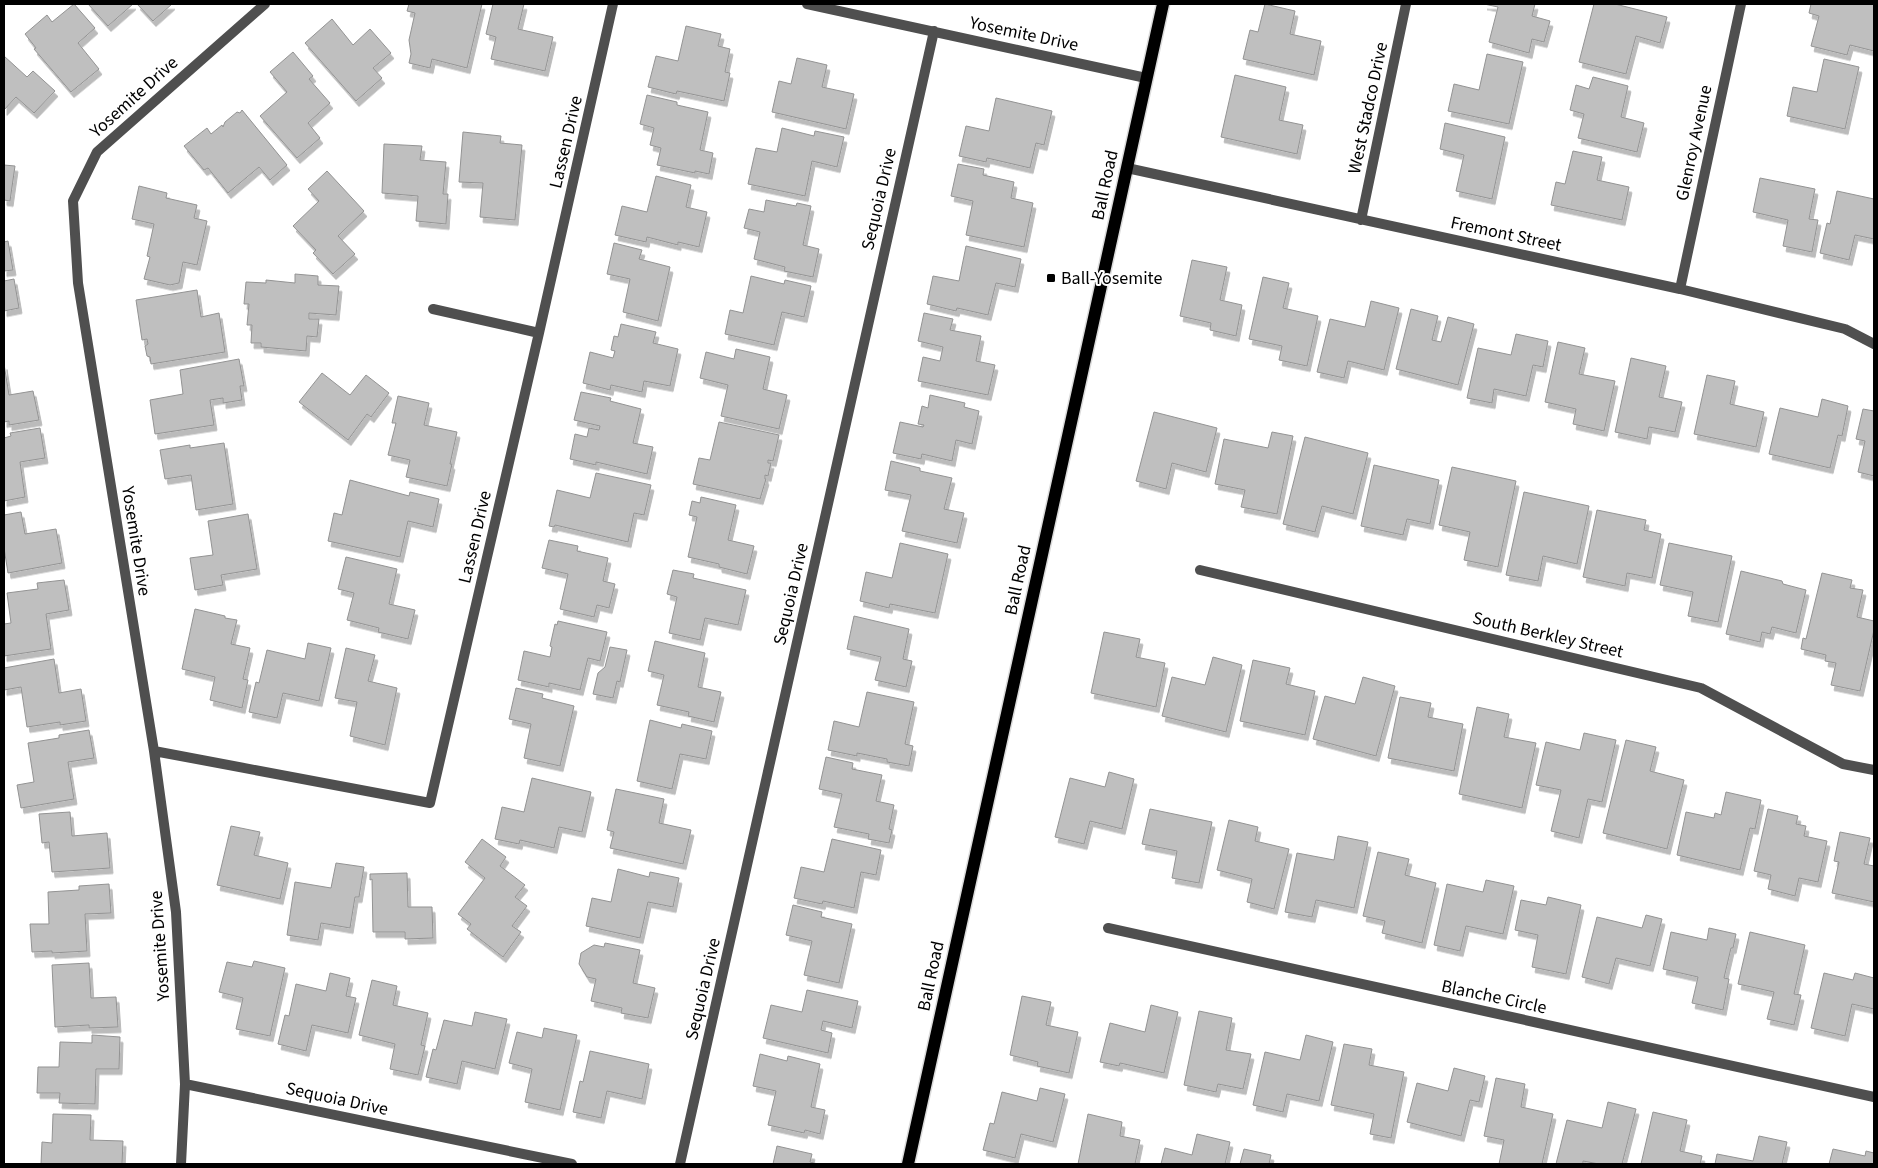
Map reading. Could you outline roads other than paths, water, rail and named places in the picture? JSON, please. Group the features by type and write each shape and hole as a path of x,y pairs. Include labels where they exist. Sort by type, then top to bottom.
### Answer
{"main road":[{"name":"Ball Road","path":"908,1164 1163,4"}],"street":[{"name":"Yosemite Drive","path":"181,1164 185,1084 176,912 154,751 78,283 73,201 97,152 265,4"},
{"name":"Lassen Drive","path":"154,751 430,803 540,334 614,4"},
{"name":"Yosemite Drive","path":"807,4 1146,78"},
{"name":"West Stadco Drive","path":"1361,220 1406,4"},
{"name":"Glenroy Avenue","path":"1680,289 1741,4"},
{"name":"Sequoia Drive","path":"680,1164 934,31"},
{"name":"Fremont Street","path":"1127,168 1680,289 1846,329 1874,344"},
{"path":"433,309 540,334"},
{"name":"South Berkley Street","path":"1200,570 1701,688 1843,764 1874,770"},
{"name":"Blanche Circle","path":"1108,928 1874,1097"},
{"name":"Sequoia Drive","path":"185,1084 572,1164"}],"place":[{"name":"Ball-Yosemite","path":"1051,278"}]}
